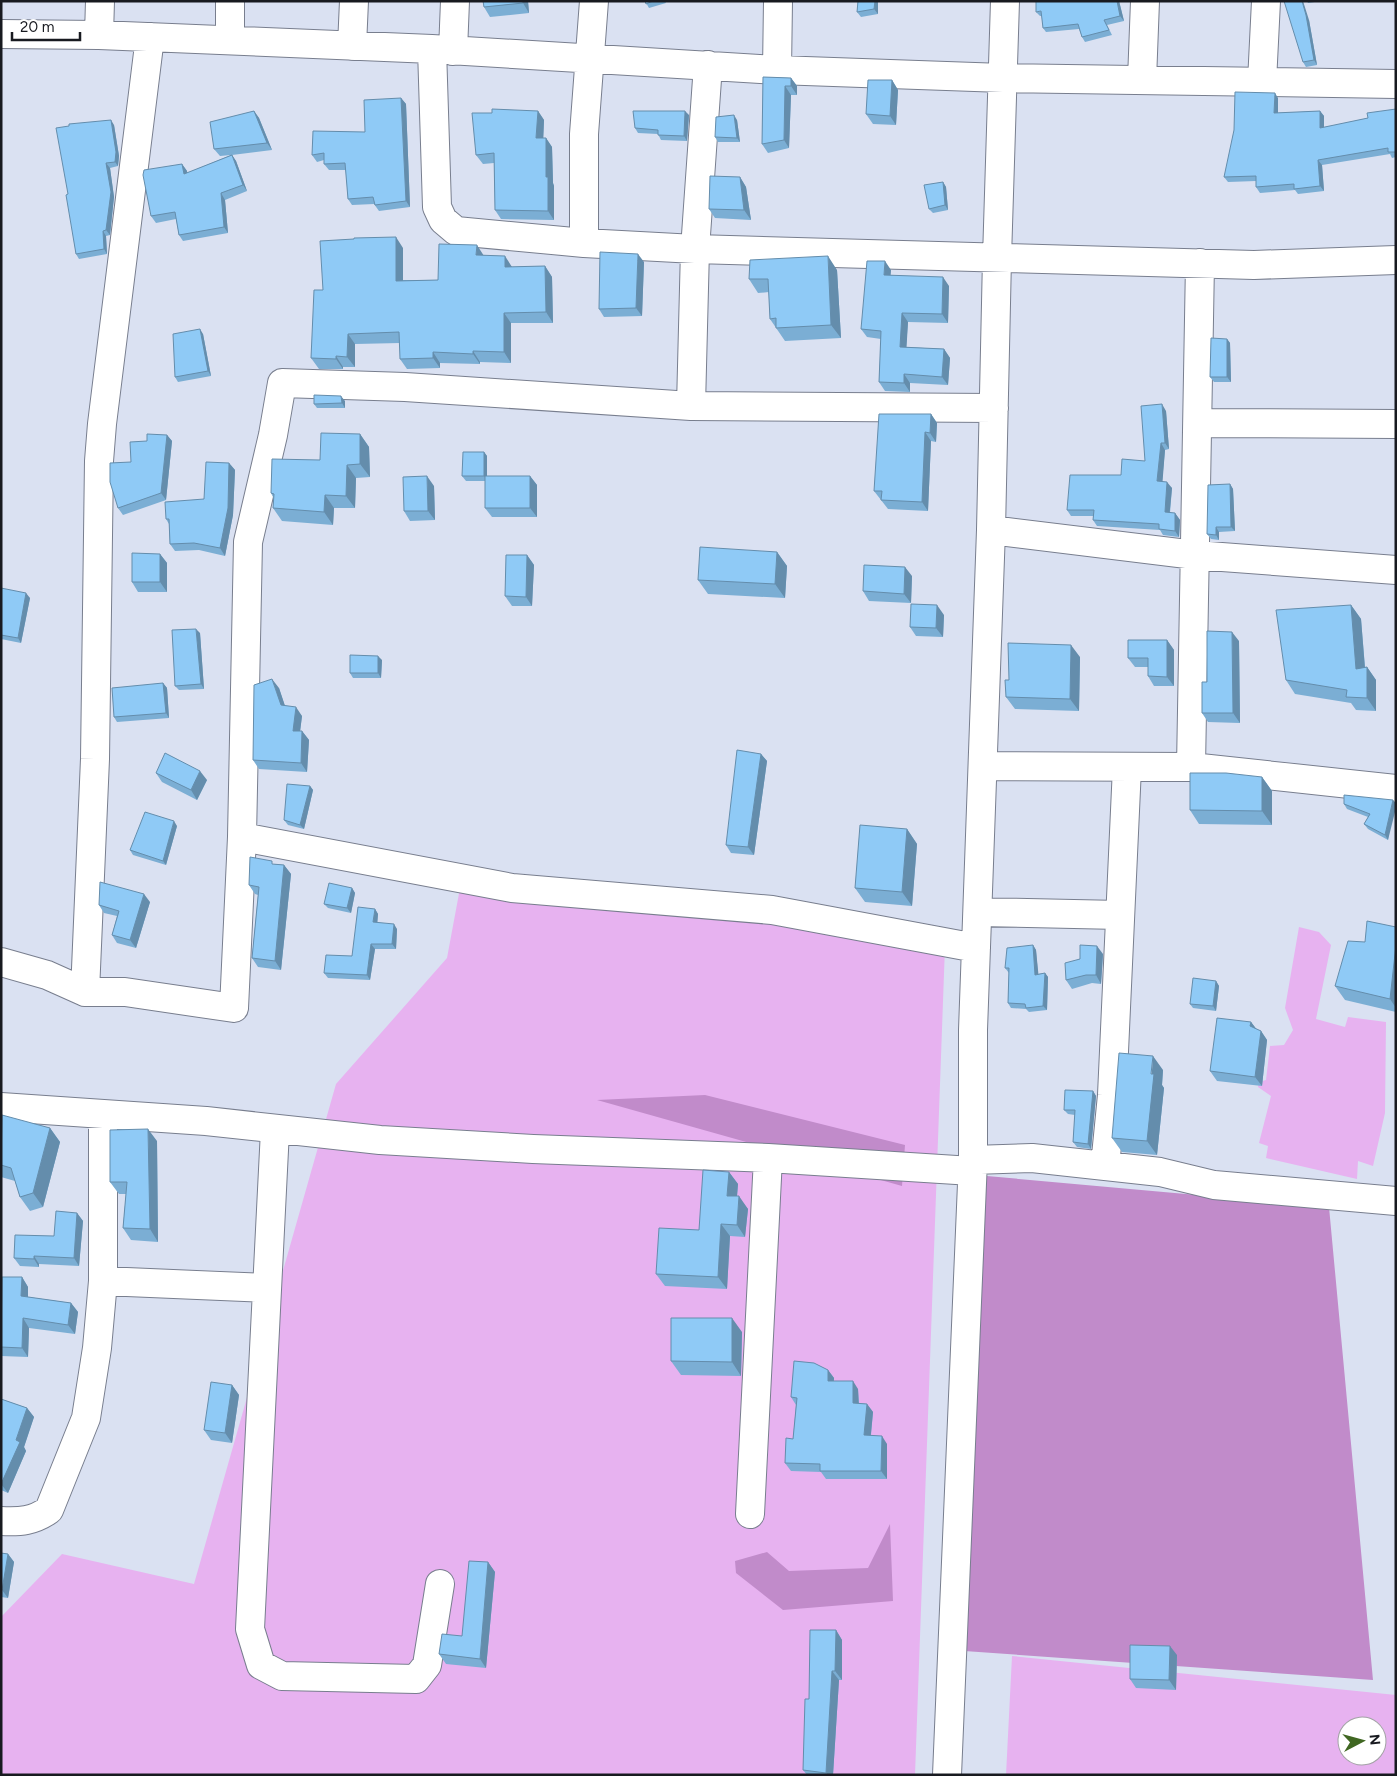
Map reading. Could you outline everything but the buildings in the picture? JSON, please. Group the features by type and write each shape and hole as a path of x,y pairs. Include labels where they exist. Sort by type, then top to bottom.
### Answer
{"street":[{"path":"99,35 100,1"},
{"path":"230,1 230,40"},
{"path":"352,46 354,1"},
{"path":"455,1 443,50 438,207 442,220 456,231 584,244 695,249 1254,266 1396,260"},
{"path":"584,244 584,134 594,1"},
{"path":"777,70 778,1"},
{"path":"947,1775 972,1166 973,1030 984,766 1005,1"},
{"path":"1142,80 1145,1"},
{"path":"1262,82 1266,1"},
{"path":"1,34 99,35 230,40 443,50 777,70 1003,78 1396,84"},
{"path":"84,992 95,760 99,461 150,37"},
{"path":"691,406 695,249 708,65"},
{"path":"1191,767 1200,263"},
{"path":"1,962 47,975 84,992 125,992 234,1008 242,837 248,542 273,436 282,383 405,387 691,406 994,408"},
{"path":"1198,423 1396,424"},
{"path":"991,530 1195,555 1396,570"},
{"path":"984,766 1191,767 1396,789"},
{"path":"1105,1166 1112,1095 1127,767"},
{"path":"242,837 512,888 772,910 976,948"},
{"path":"978,912 1120,915"},
{"path":"1,1107 206,1121 380,1140 533,1149 972,1166 1032,1158 1160,1172 1214,1185 1396,1201"},
{"path":"1,1521 38,1518 49,1510 86,1418 97,1348 103,1281 103,1114"},
{"path":"275,1130 250,1629 261,1665 282,1676 416,1679 427,1665 440,1584"},
{"path":"750,1514 768,1158"},
{"path":"103,1281 266,1288"}],"shaded area":[{"path":"463,872 945,946 915,1775 1,1775 1,1617 62,1554 194,1584 336,1084 447,958"},
{"path":"1299,927 1319,932 1331,945 1316,1019 1345,1027 1348,1017 1386,1022 1385,1113 1373,1166 1358,1161 1357,1179 1266,1158 1268,1146 1259,1143 1271,1096 1258,1087 1259,1082 1266,1080 1270,1046 1284,1045 1293,1030 1285,1008"},
{"path":"705,1095 905,1145 902,1186 597,1100"},
{"path":"987,1176 1329,1207 1373,1680 950,1650"},
{"path":"890,1524 893,1601 783,1610 736,1573 735,1561 767,1552 789,1571 868,1568"},
{"path":"1012,1656 1396,1695 1396,1775 1006,1775"}]}
